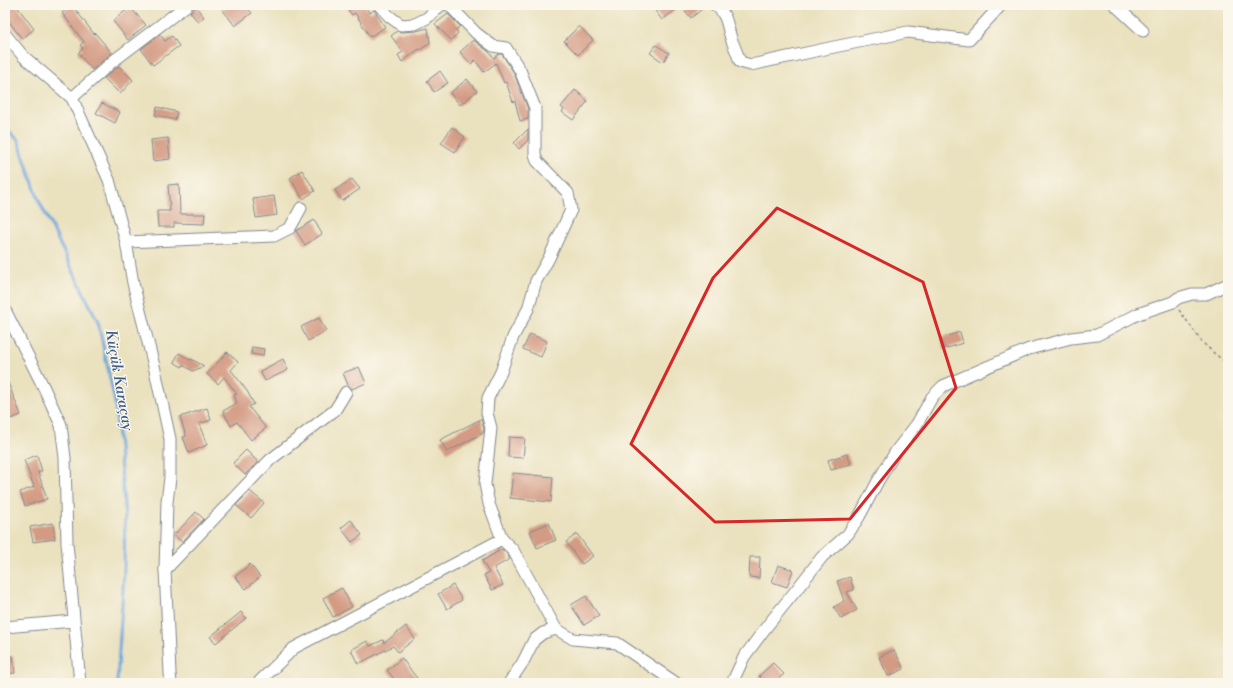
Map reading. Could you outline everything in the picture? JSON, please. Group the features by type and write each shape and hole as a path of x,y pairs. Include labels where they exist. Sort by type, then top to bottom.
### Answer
{"street":[{"path":"72,98 112,62 187,5"},
{"path":"379,5 389,16 401,25 415,24 427,18 441,5"},
{"path":"450,5 476,33 493,46 506,48 520,70 536,108 535,154 537,161 568,193 571,210 549,258 536,281 528,309 513,337 501,372 488,398 487,413 491,428 485,484 489,504 502,539 513,550 556,629 573,638 617,643 676,683"},
{"path":"715,5 720,9 726,18 740,62 751,65 908,32 969,40 1001,5"},
{"path":"1115,5 1143,31"},
{"path":"5,34 23,56 72,98 109,180 126,242 133,283 155,370 170,439 170,478 167,502 165,570 171,683"},
{"path":"126,242 274,236 290,228 301,208"},
{"path":"732,683 744,657 766,626 822,557 848,534 860,518 878,481 896,451 917,424 932,397 943,386 1029,349 1071,338 1097,335 1138,314 1173,302 1178,298 1192,294 1206,294 1228,284"},
{"path":"5,310 61,425 65,458 67,543 73,621 80,683"},
{"path":"165,570 270,460 334,410 346,392"},
{"path":"258,683 294,648 502,539"},
{"path":"5,627 73,621"},
{"path":"509,683 523,662 534,640 543,633 556,629"}],"path":[{"path":"1173,302 1204,343 1228,364"}],"highlighted area":[{"path":"777,208 923,282 956,388 850,519 715,522 631,444 713,278"}],"building":[{"path":"5,5 16,5 34,29 22,39 5,16"},
{"path":"72,5 94,34 95,33 112,53 92,70 78,53 83,49 80,45 84,42 62,13"},
{"path":"227,5 245,5 252,13 235,26 222,9"},
{"path":"345,5 366,5 364,6 370,13 374,10 375,11 385,27 370,37 355,13 352,15"},
{"path":"651,5 707,5 691,18 681,6 662,20"},
{"path":"130,7 146,25 128,40 113,21"},
{"path":"196,7 204,17 198,22 190,12"},
{"path":"448,14 460,26 456,30 458,33 451,40 435,24"},
{"path":"579,26 593,40 578,55 564,41"},
{"path":"428,28 430,43 420,50 419,49 402,62 398,55 403,52 391,36 397,31 416,31"},
{"path":"160,34 165,41 172,36 179,46 153,65 141,49"},
{"path":"473,40 488,51 494,58 499,54 502,54 514,73 528,109 528,119 520,121 515,101 513,102 506,82 504,83 496,63 484,72 475,60 471,64 460,52"},
{"path":"656,45 669,53 663,62 650,53"},
{"path":"119,66 133,80 120,94 104,78"},
{"path":"440,71 448,83 434,92 427,81"},
{"path":"467,79 477,91 460,105 450,93"},
{"path":"575,90 588,101 573,120 562,112 564,109 561,107"},
{"path":"102,103 120,112 115,123 96,113"},
{"path":"157,107 177,112 175,120 155,115"},
{"path":"452,127 465,137 455,152 441,143"},
{"path":"528,129 528,140 519,149 514,143"},
{"path":"168,138 170,159 153,161 151,140"},
{"path":"302,170 315,191 303,199 290,178"},
{"path":"352,179 360,189 342,201 335,190"},
{"path":"179,184 180,214 205,214 204,224 174,223 174,227 158,227 157,211 170,211 168,185"},
{"path":"274,196 277,215 256,218 253,199"},
{"path":"314,220 322,234 305,245 296,231"},
{"path":"319,318 326,331 308,341 301,327"},
{"path":"960,332 963,343 944,349 941,338"},
{"path":"530,334 547,341 541,357 523,349"},
{"path":"252,347 264,349 263,356 251,354"},
{"path":"227,352 238,362 231,370 247,391 254,404 249,407 266,428 251,440 237,422 231,426 223,411 237,403 234,395 237,394 224,377 218,384 207,374"},
{"path":"179,353 204,366 193,371 183,365 182,367 174,362"},
{"path":"283,359 288,370 265,381 260,371"},
{"path":"359,367 366,383 352,389 348,385 343,373"},
{"path":"5,375 21,415 5,421"},
{"path":"207,408 211,420 199,424 207,445 189,453 183,437 186,436 180,417"},
{"path":"481,419 484,429 483,433 447,452 440,440"},
{"path":"509,437 525,438 523,458 508,457"},
{"path":"246,450 258,462 245,475 233,463"},
{"path":"847,454 851,464 831,470 828,460"},
{"path":"37,455 42,471 38,472 47,499 25,506 20,492 34,487 24,460"},
{"path":"513,473 553,477 551,502 510,498"},
{"path":"250,491 264,503 251,518 236,505"},
{"path":"196,512 204,519 182,542 174,535"},
{"path":"351,520 362,535 352,542 341,528"},
{"path":"53,523 55,539 33,542 30,527"},
{"path":"549,523 556,540 537,548 530,531"},
{"path":"577,534 593,556 582,564 566,542"},
{"path":"502,549 510,559 494,568 503,585 492,590 484,575 489,573 482,561"},
{"path":"750,557 760,557 759,578 749,577"},
{"path":"250,564 260,577 246,589 235,577"},
{"path":"778,565 793,570 787,587 772,582"},
{"path":"850,577 854,590 847,592 857,610 841,619 834,607 844,601 837,581"},
{"path":"453,585 462,600 447,609 438,594"},
{"path":"342,588 352,607 333,617 323,598"},
{"path":"586,596 599,616 584,625 571,605"},
{"path":"241,612 246,618 216,643 210,637"},
{"path":"406,626 415,639 398,652 393,646 358,664 351,650 367,641 370,646 383,640 384,643"},
{"path":"894,650 904,669 888,676 879,657"},
{"path":"13,656 15,673 5,674 5,657"},
{"path":"402,658 421,683 397,683 387,670"},
{"path":"773,663 784,674 774,683 765,683 759,676"}],"waterway":[{"name":"Küçük Karaçay","path":"5,127 18,140 39,201 98,322 115,402 125,516 124,572 117,683"}]}
